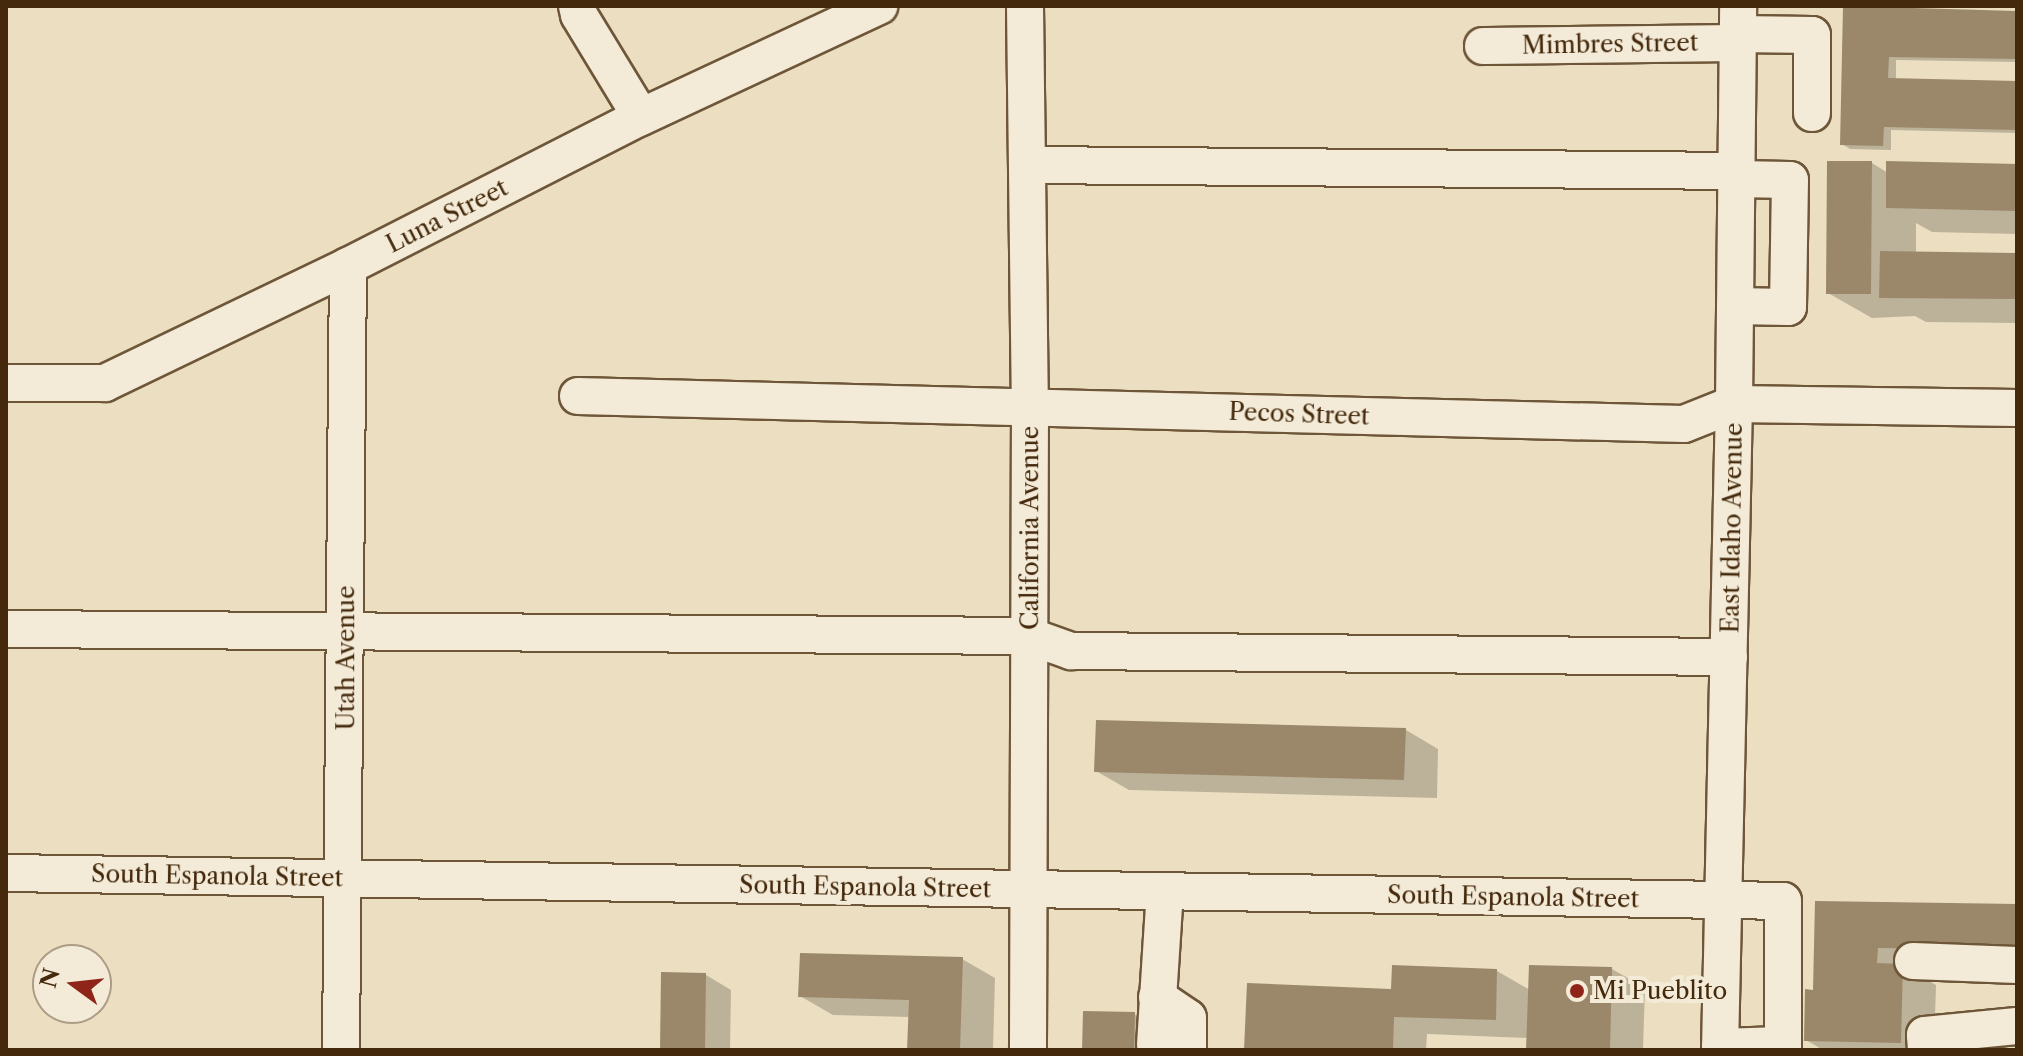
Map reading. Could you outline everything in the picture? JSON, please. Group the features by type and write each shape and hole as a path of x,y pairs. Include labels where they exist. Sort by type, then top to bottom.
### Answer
{"street":[{"path":"577,6 579,15 641,117"},
{"name":"Luna Street","path":"6,383 105,383 348,266 641,117 879,6"},
{"name":"California Avenue","path":"1025,6 1030,407 1028,1050"},
{"path":"1812,113 1813,21"},
{"name":"Mimbres Street","path":"1483,46 1813,21"},
{"name":"East Idaho Avenue","path":"1720,1048 1734,404 1738,28"},
{"path":"1027,165 1736,175 1790,180 1788,307 1735,306"},
{"name":"Utah Avenue","path":"341,1050 345,878 348,266"},
{"name":"Pecos Street","path":"578,396 1684,424 1734,404 2017,408"},
{"path":"6,629 346,634 1029,636 1071,651 1729,657"},
{"name":"South Espanola Street","path":"6,873 1783,901 1783,1048"},
{"path":"1164,1046 1170,1023 1157,997 1165,891"},
{"path":"1913,961 2017,965"},
{"path":"1926,1050 1925,1035 2017,1026"},
{"path":"1720,1048 1783,1048"}],"building":[{"path":"1843,6 2017,11 2017,59 1889,57 1888,78 2017,81 2017,130 1884,127 1883,146 1840,145"},
{"path":"1827,161 1872,161 1871,294 1826,294"},
{"path":"1886,161 2017,164 2017,211 1886,208"},
{"path":"1880,251 2017,253 2017,299 1879,298"},
{"path":"1096,720 1406,728 1404,780 1094,772"},
{"path":"1815,901 2017,904 2017,950 1878,948 1877,963 1903,964 1901,1043 1804,1041 1805,989 1813,990"},
{"path":"800,953 963,957 960,1050 907,1050 909,1000 798,997"},
{"path":"1392,965 1497,969 1496,1020 1394,1017 1393,1050 1244,1050 1247,983 1391,989"},
{"path":"1529,965 1612,967 1610,1050 1526,1050"},
{"path":"661,972 706,973 705,1050 660,1050"},
{"path":"1083,1011 1135,1012 1134,1050 1082,1050"}],"place":[{"name":"Mi Pueblito","path":"1577,991"}]}
